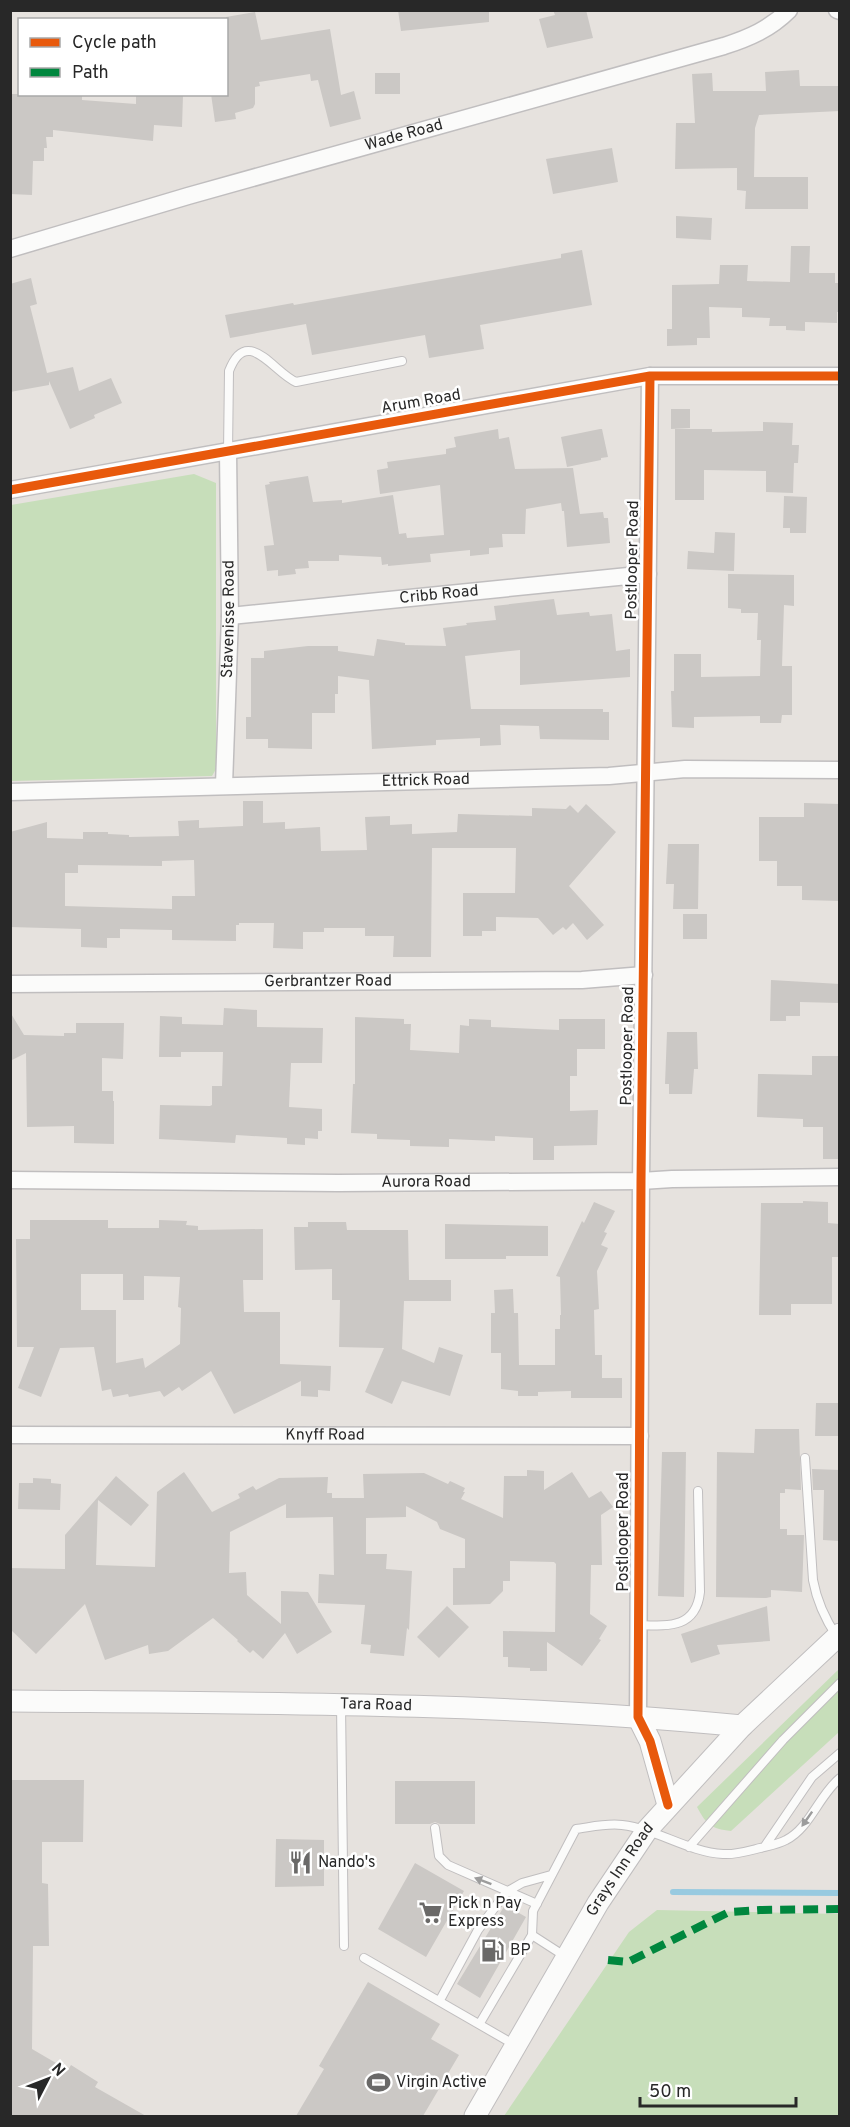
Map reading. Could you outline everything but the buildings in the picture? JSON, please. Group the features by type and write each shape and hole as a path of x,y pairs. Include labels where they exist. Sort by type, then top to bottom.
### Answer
{"street":[{"name":"Wade Road","path":"10,249 188,196 724,46 754,36 777,22 789,10"},
{"name":"Arum Road","path":"10,490 650,376 840,376"},
{"name":"Postlooper Road","path":"638,1717 640,1181 650,376"},
{"name":"Stavenisse Road","path":"224,785 230,616 228,452"},
{"name":"Cribb Road","path":"230,616 648,574"},
{"name":"Ettrick Road","path":"10,792 645,774 685,769 840,770"},
{"name":"Gerbrantzer Road","path":"10,984 582,980 644,975"},
{"name":"Aurora Road","path":"10,1180 338,1183 840,1177"},
{"name":"Knyff Road","path":"10,1436 640,1436"},
{"name":"Grays Inn Road","path":"476,2116 566,1958 622,1865 647,1830 742,1726 838,1636"},
{"name":"Tara Road","path":"10,1701 411,1705 638,1717 742,1726"},
{"path":"638,1717 650,1741 668,1805"}],"lane":[{"path":"228,452 229,371 239,354 248,351 263,355 282,374 296,382 402,361"},
{"path":"805,1458 813,1580 823,1614 838,1636"},
{"path":"639,1625 671,1626 689,1616 697,1607 700,1592 698,1491"},
{"path":"689,1846 783,1740 840,1683"},
{"path":"341,1704 344,1946"},
{"path":"765,1846 813,1777 840,1754"},
{"path":"480,2023 532,1935 531,1917 576,1829 605,1824 622,1824 647,1830 689,1846 725,1854 786,1841 805,1824 829,1787 840,1778"},
{"path":"435,1828 439,1856 443,1862 465,1874 537,1904"},
{"path":"440,2000 478,1930 508,1891 522,1883 551,1875"},
{"path":"532,1935 566,1958"},
{"path":"364,1958 517,2046"}],"green space":[{"path":"194,474 216,483 216,769 212,776 11,781 11,505"},
{"path":"839,1669 839,1732 731,1831 710,1825 697,1807"},
{"path":"657,1910 839,1914 839,2116 504,2116 629,1932"}],"waterway":[{"path":"673,1892 840,1893"}],"marked path":[{"path":"608,1960 628,1962 729,1912 840,1909"}],"cycle path":[{"path":"650,376 638,1717 650,1741 668,1805"},
{"path":"10,490 650,376 840,376"}],"place":[{"name":"Nando's","path":"300,1863"},
{"name":"Pick n Pay Express","path":"430,1913"},
{"name":"BP","path":"492,1951"},
{"name":"Virgin Active","path":"378,2083"}]}
